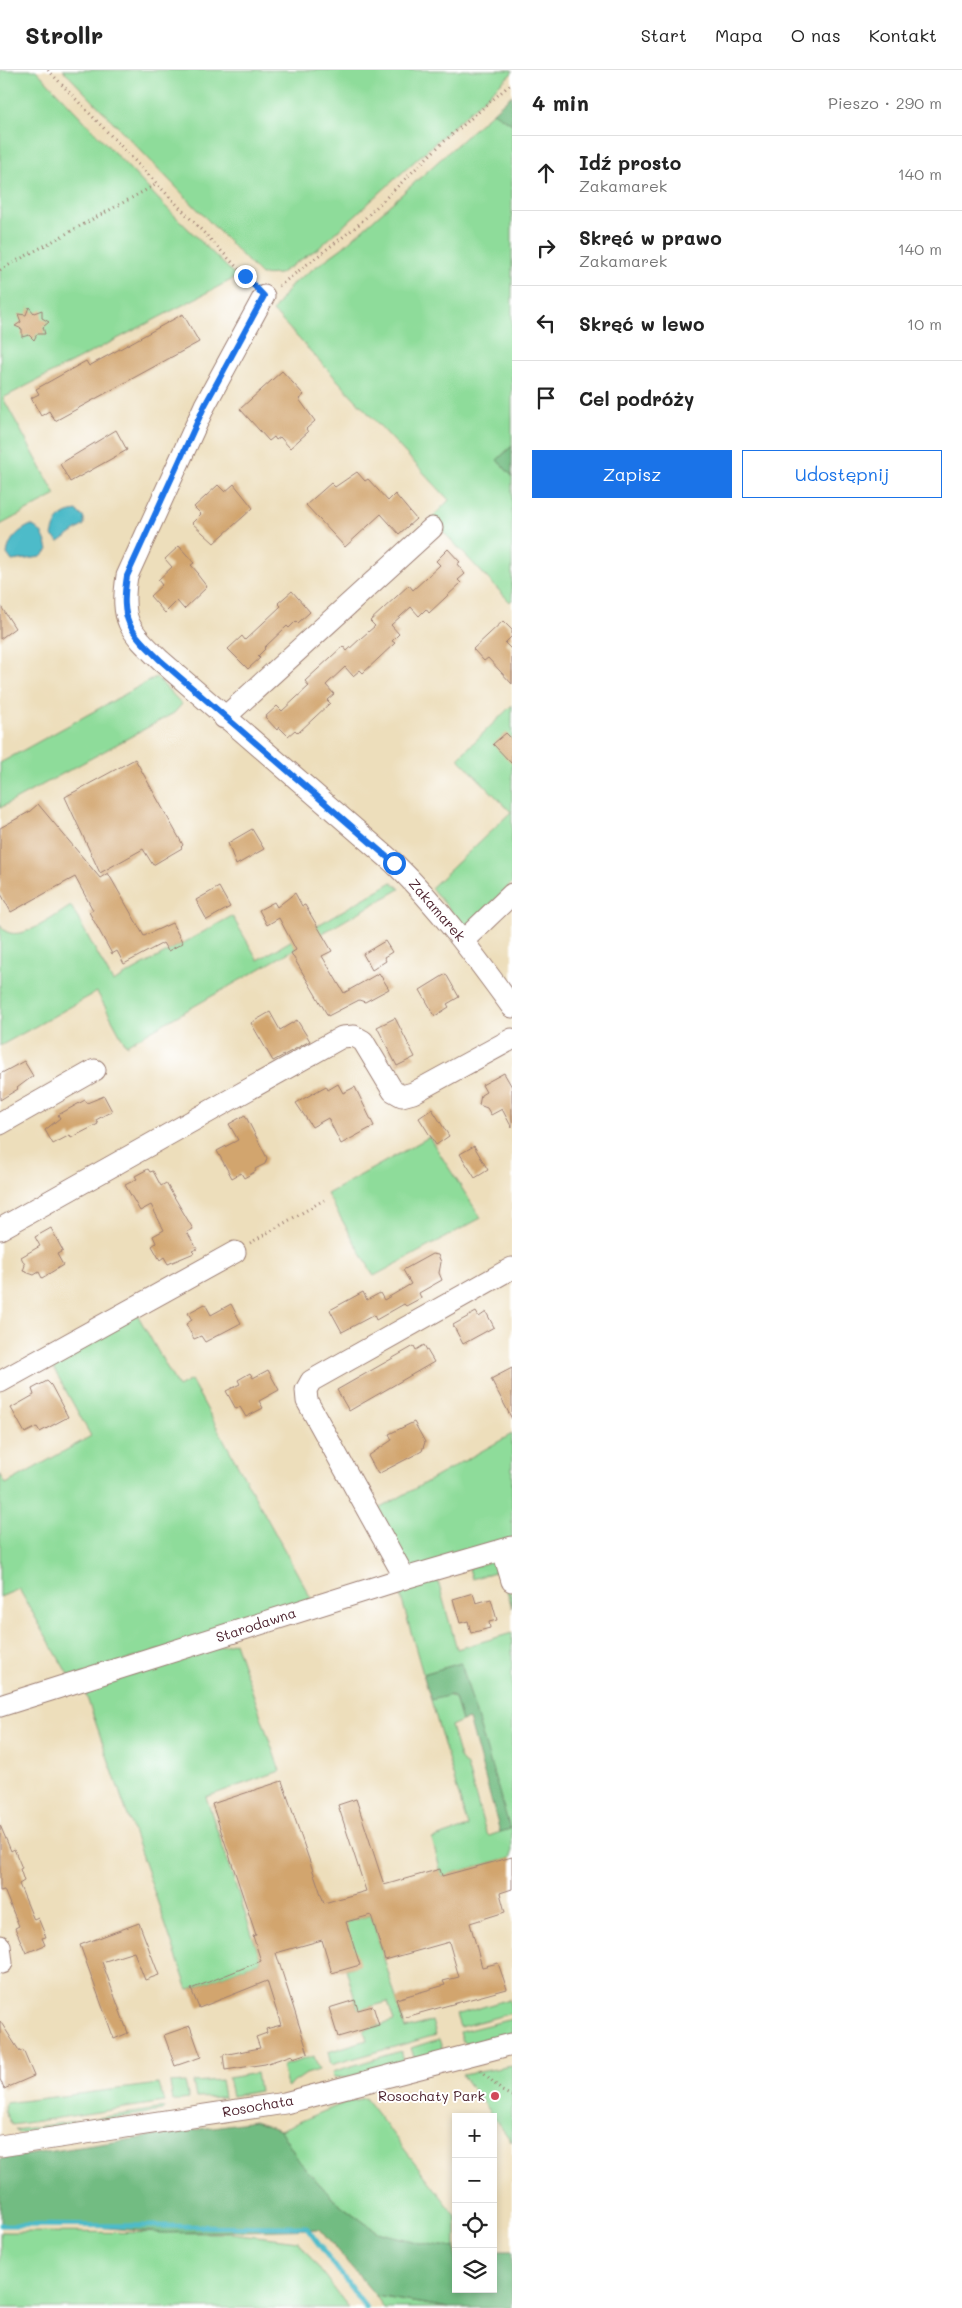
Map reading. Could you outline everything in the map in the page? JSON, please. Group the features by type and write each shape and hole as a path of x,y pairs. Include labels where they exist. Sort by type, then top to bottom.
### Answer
{"street":[{"name":"Zakamarek","path":"264,296 205,405 127,576 124,596 126,617 135,635 224,718 394,863 426,894 464,940 512,1007"},
{"path":"224,718 432,528"},
{"path":"464,940 512,894"},
{"path":"0,1229 342,1037 354,1036 363,1041 393,1091 402,1096 413,1093 512,1039"},
{"path":"0,1124 95,1070"},
{"path":"0,1382 235,1252"},
{"path":"405,1578 307,1401 306,1390 312,1381 512,1268"},
{"path":"507,1548 512,1581"},
{"name":"Starodawna","path":"0,1706 405,1578 507,1548"},
{"name":"Rosochata","path":"0,2146 285,2103 512,2044"}],"path":[{"path":"48,70 264,296 357,226 439,146 512,83"},
{"path":"0,270 157,184"},
{"path":"235,1252 324,1200"},
{"path":"460,2056 474,2064 502,2091 512,2096"}],"green space":[{"path":"0,70 36,70 164,205 237,277 3,398 56,495 0,525"},
{"path":"63,70 512,70 512,73 320,247 279,274 261,275"},
{"path":"512,95 512,124 493,112"},
{"path":"493,112 512,124 512,446 497,460 512,476 512,600 510,602 431,519 449,500 273,311 292,284 342,248"},
{"path":"512,446 512,476 497,460"},
{"path":"156,677 182,704 174,713 0,808 0,763"},
{"path":"512,705 512,883 466,928 431,888 511,812 458,758"},
{"path":"392,882 400,889 126,1045 97,992 0,1046 0,925 6,931 14,934 24,932 44,923 71,906 113,982 232,916 258,960"},
{"path":"429,1137 481,1218 374,1276 327,1194"},
{"path":"137,1314 178,1387 191,1380 313,1602 70,1678 19,1589 0,1597 0,1474 6,1484 91,1436 50,1362"},
{"path":"512,1434 512,1538 412,1570 375,1511"},
{"path":"500,1559 512,1598 512,1608 501,1570 472,1579 469,1568"},
{"path":"437,1578 457,1649 512,1633 512,1857 442,1876 432,1839 468,1827 431,1700 448,1695 455,1698 462,1721 451,1726 460,1758 467,1766 486,1833 489,1836 509,1829 461,1663 423,1674 399,1590"},
{"path":"235,1642 280,1771 206,1797 261,1961 188,1990 84,1689"},
{"path":"461,1663 510,1829 500,1832 469,1719 462,1721 455,1698 451,1695 431,1700 423,1674"},
{"path":"371,1915 405,2029 432,2021 436,2035 331,2065 328,2052 367,2040 364,2030 394,2021 388,2002 358,2010 346,1969 359,1965 333,1926"},
{"path":"509,1999 512,2013 460,2027 456,2015"},
{"path":"512,2019 512,2033 467,2044 462,2040 460,2032"},
{"path":"439,2039 443,2051 418,2058 414,2057 411,2048"},
{"path":"401,2051 404,2061 346,2078 333,2077 332,2072"},
{"path":"314,2056 319,2070 306,2074 287,2087 282,2066"},
{"name":"Rosochaty Park","path":"512,2066 512,2142 497,2122 497,2113 490,2113 462,2075"},
{"path":"256,2073 259,2091 232,2096 228,2078"},
{"path":"221,2080 224,2097 196,2098 193,2082"},
{"path":"185,2082 189,2099 173,2101 170,2083"},
{"path":"159,2084 164,2102 12,2125 4,2110 5,2103"},
{"path":"365,2098 452,2211 452,2247 420,2243 377,2232 334,2200 299,2161 280,2130 346,2102"},
{"path":"165,2108 162,2111 19,2133 15,2130"},
{"path":"254,2121 280,2130 299,2161 334,2200 377,2232 420,2243 452,2247 452,2293 497,2293 497,2251 512,2251 512,2308 449,2308 376,2296 319,2229 163,2233 86,2226 0,2224 0,2159"},
{"path":"0,2232 231,2233 298,2241 349,2308 0,2308"},
{"path":"376,2296 449,2308 384,2308"}],"water":[{"path":"77,511 84,518 84,525 59,542 52,536 57,522 67,513"},
{"path":"31,525 43,535 48,550 41,557 12,561 7,554 12,540 18,533"}],"building":[{"path":"29,307 34,313 42,310 42,318 49,322 43,327 45,334 37,334 34,340 29,335 22,337 22,329 15,326 21,322 18,314 26,315"},
{"path":"183,314 199,342 55,421 49,411 41,416 31,398 39,394 36,389 86,361 89,366"},
{"path":"282,371 304,395 299,399 315,421 306,429 308,432 290,448 280,437 276,440 274,437 269,441 240,409"},
{"path":"116,430 127,450 70,482 60,464"},
{"path":"357,472 365,481 368,479 388,501 395,494 416,519 399,534 381,514 345,547 306,505 331,483 335,487"},
{"path":"234,484 253,508 214,543 192,523 201,514 194,507 218,485 225,492"},
{"path":"179,546 194,563 191,565 207,587 184,609 177,601 165,613 150,596 162,585 158,580 172,567 165,559"},
{"path":"448,549 460,562 457,564 465,574 458,580 461,583 429,613 426,609 419,616 411,607 391,625 399,634 392,641 395,643 363,673 360,670 353,676 345,667 326,685 334,694 327,700 330,703 298,733 295,730 288,736 279,727 277,730 265,717 277,706 282,711 309,686 305,681 343,646 347,651 375,626 370,621 409,585 413,590 440,565 436,561"},
{"path":"292,591 310,612 298,623 296,621 289,628 287,626 264,648 258,656 260,658 248,669 228,649 242,636 245,640 281,606 278,603"},
{"path":"0,605 15,628 0,639"},
{"path":"503,621 512,630 512,636 505,643 512,650 512,684 488,658 484,661 473,649"},
{"path":"506,733 512,739 512,764 493,744"},
{"path":"135,759 183,845 182,848 153,865 143,849 100,873 65,797"},
{"path":"38,804 100,878 108,873 144,936 172,923 183,943 168,951 163,943 124,964 117,951 112,954 89,912 93,910 75,877 11,912 0,892 0,828 29,812"},
{"path":"252,829 264,849 236,865 228,843"},
{"path":"219,887 230,907 207,920 196,900"},
{"path":"295,893 302,906 305,905 332,951 322,956 344,993 379,973 389,989 365,1002 359,1000 328,1016 291,953 296,950 279,918 267,925 259,910 274,902 277,907"},
{"path":"385,941 392,952 384,957 386,961 372,970 363,954"},
{"path":"446,974 459,997 447,1004 449,1007 435,1016 420,990"},
{"path":"270,1012 280,1030 297,1020 310,1041 273,1061 251,1023"},
{"path":"395,1018 415,1057 397,1066 377,1027"},
{"path":"24,1061 33,1076 18,1089 0,1100 0,1074"},
{"path":"504,1073 512,1087 512,1128 502,1109 491,1115 487,1108 479,1105 481,1095 486,1092 482,1085"},
{"path":"338,1084 343,1093 355,1087 374,1126 341,1144 328,1118 312,1127 296,1103 326,1086 328,1090"},
{"path":"104,1096 112,1111 96,1120 98,1124 71,1138 70,1135 53,1144 45,1130 60,1118 58,1115 85,1100 87,1103"},
{"path":"432,1109 449,1136 436,1145 419,1118"},
{"path":"245,1115 267,1158 265,1164 244,1178 241,1173 232,1178 217,1151 238,1140 229,1124"},
{"path":"474,1146 488,1170 475,1178 460,1154"},
{"path":"148,1169 150,1172 153,1171 161,1186 166,1183 193,1229 187,1232 197,1249 192,1251 194,1253 168,1264 164,1257 160,1260 152,1246 156,1243 153,1236 164,1230 151,1205 140,1211 125,1185 137,1179 135,1176"},
{"path":"51,1228 63,1251 57,1254 63,1265 42,1278 39,1272 34,1275 23,1271 25,1265 21,1257 40,1246 35,1237"},
{"path":"432,1254 438,1255 441,1262 439,1273 442,1280 419,1293 421,1298 406,1306 404,1304 376,1320 374,1315 342,1332 330,1310 363,1292 367,1300 380,1293 384,1300 411,1284 403,1270"},
{"path":"205,1304 211,1315 231,1304 241,1323 205,1342 201,1336 194,1339 186,1324 192,1320 188,1313"},
{"path":"476,1312 479,1317 486,1312 494,1327 463,1344 453,1325"},
{"path":"424,1345 434,1362 349,1411 337,1390 414,1346 416,1350"},
{"path":"512,1368 512,1419 491,1379"},
{"path":"268,1370 279,1390 259,1401 263,1408 246,1417 240,1407 236,1409 226,1391 240,1384 238,1380 250,1373 253,1378"},
{"path":"47,1381 68,1417 40,1432 37,1427 25,1433 11,1408 34,1395 32,1389"},
{"path":"414,1422 425,1442 422,1451 378,1474 368,1456 392,1440 389,1434"},
{"path":"473,1593 476,1603 491,1599 497,1620 489,1622 490,1628 471,1633 468,1621 460,1623 453,1599"},
{"path":"282,1781 324,1903 366,1891 338,1805 356,1799 384,1885 440,1869 442,1876 512,1857 512,1889 500,1893 505,1912 470,1923 482,1967 498,1963 507,1989 402,2018 396,1999 445,1985 443,1981 459,1977 449,1942 385,1960 371,1915 346,1922 360,1965 332,1973 322,1940 276,1953 308,2053 293,2058 292,2055 265,2064 225,2070 223,2055 260,2048 256,2037 267,2033 266,2029 281,2025 267,1981 199,2008 191,1989 261,1961 253,1936 256,1935 212,1804"},
{"path":"0,1825 11,1851 14,1849 22,1868 20,1869 24,1881 19,1884 34,1920 38,1918 46,1937 42,1938 45,1945 26,1953 15,1928 19,1926 4,1890 0,1891"},
{"path":"139,1923 159,1975 145,1980 134,1952 102,1962 128,2033 114,2039 80,1945"},
{"path":"355,2000 358,2010 373,2006 379,2025 338,2037 329,2008"},
{"path":"0,2021 20,2052 23,2050 34,2076 4,2089 0,2079"},
{"path":"190,2026 201,2057 175,2066 164,2035"}],"waterway":[{"path":"0,2225 306,2227 366,2308"}],"place":[{"name":"Rosochaty Park","path":"495,2096"}],"route":[{"path":"245,276 264,296 205,405 127,576 124,596 126,617 135,635 160,660 224,718 394,863"}]}
